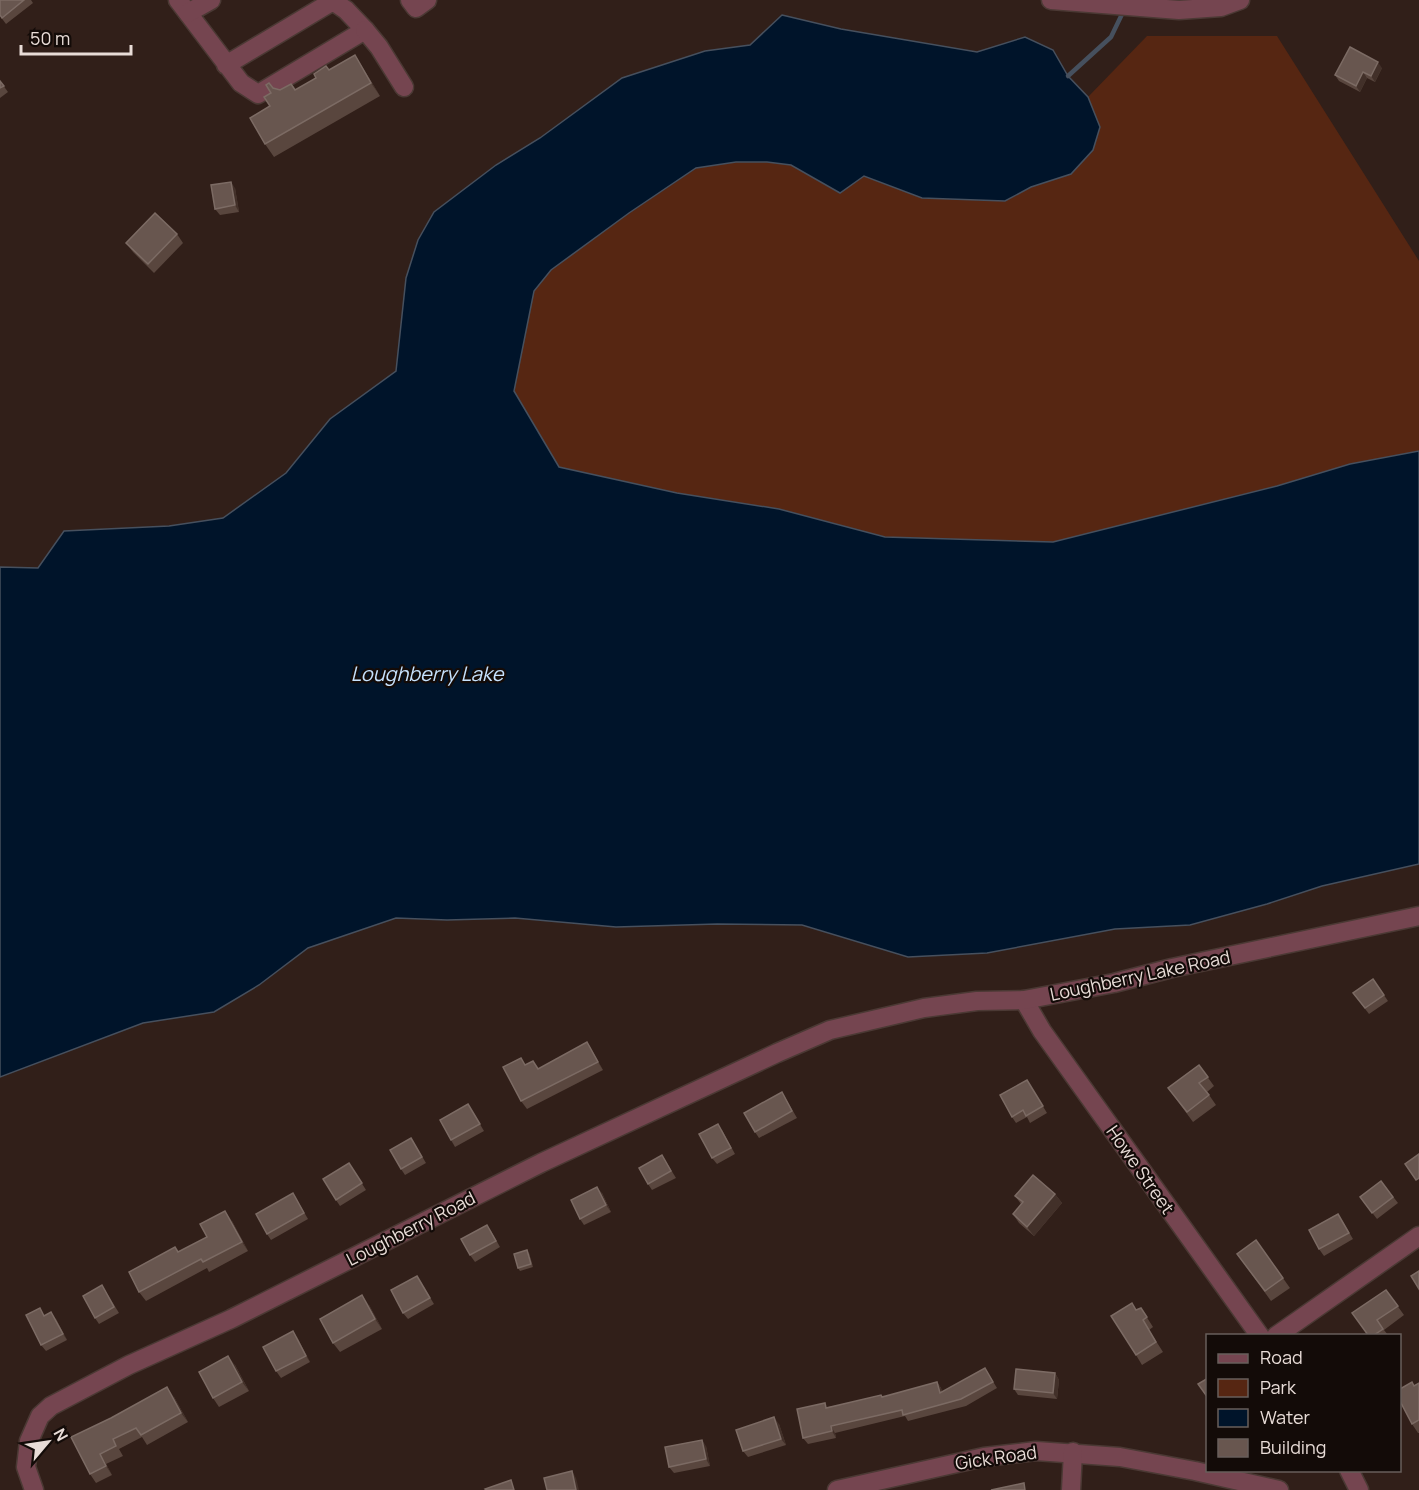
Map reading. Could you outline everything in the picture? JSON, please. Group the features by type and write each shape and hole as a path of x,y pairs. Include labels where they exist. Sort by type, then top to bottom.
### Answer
{"street":[{"path":"211,0 183,6 242,83 274,94 293,88 297,70"},
{"path":"410,0 416,8 427,0"},
{"path":"1051,0 1179,10 1221,7 1240,0"},
{"path":"226,65 333,1 346,10 365,30 379,47 404,87"},
{"path":"274,94 297,70 365,30"},
{"name":"Loughberry Lake Road","path":"859,1022 924,1008 977,1001 1024,1000 1114,983 1172,968 1419,916"},
{"name":"Howe Street","path":"1024,1000 1048,1041 1259,1334"},
{"name":"Loughberry Road","path":"34,1490 26,1467 29,1441 40,1416 51,1406 129,1365 231,1319 541,1163 777,1053 830,1030 859,1022"},
{"path":"1277,1334 1419,1236"},
{"name":"Gick Road","path":"837,1490 984,1457 1036,1451 1120,1457 1242,1486 1279,1490"},
{"path":"1071,1490 1073,1452"},
{"path":"1350,1472 1359,1490"}],"green space":[{"path":"1147,36 1277,36 1419,261 1419,451 1350,464 1277,486 1053,542 885,537 779,509 677,493 559,467 514,391 534,291 551,270 629,213 697,168 736,162 791,165 839,193 864,176 922,198 1005,201 1031,187 1070,174 1093,150 1100,127 1088,97"}],"water":[{"name":"Loughberry Lake","path":"782,15 841,29 977,52 1025,37 1053,50 1068,76 1088,97 1100,127 1093,150 1071,174 1031,187 1005,201 922,198 864,176 840,193 791,165 767,162 736,162 696,168 551,270 534,291 514,391 559,467 677,493 779,509 885,537 1053,542 1277,486 1350,464 1419,451 1419,864 1322,886 1190,925 1115,929 987,953 908,957 802,925 717,924 616,927 515,918 447,920 396,918 308,948 259,985 214,1012 143,1023 0,1077 0,567 38,568 64,531 169,526 223,518 286,473 330,419 396,371 406,278 418,240 434,212 496,165 540,138 622,78 705,51 750,45"}],"building":[{"path":"0,0 24,0 2,18"},
{"path":"1350,47 1378,62 1371,76 1363,72 1356,86 1335,75"},
{"path":"355,55 371,83 265,144 250,118 270,106 264,97 271,93 266,85 269,83 273,88 280,90 291,84 295,90 316,78 314,74 326,66 329,70"},
{"path":"231,182 235,205 215,209 211,185"},
{"path":"155,213 177,234 148,264 126,243"},
{"path":"1373,979 1384,995 1365,1008 1353,993"},
{"path":"587,1042 598,1062 521,1101 503,1067 521,1058 525,1065 533,1061 538,1069"},
{"path":"1199,1065 1208,1077 1199,1083 1209,1095 1187,1112 1168,1088"},
{"path":"1027,1080 1043,1106 1026,1116 1023,1110 1012,1117 1000,1095"},
{"path":"782,1092 792,1111 755,1132 744,1113"},
{"path":"468,1104 480,1124 451,1140 440,1120"},
{"path":"718,1124 731,1148 712,1158 699,1134"},
{"path":"411,1138 422,1157 401,1169 390,1150"},
{"path":"1419,1154 1419,1178 1416,1180 1405,1164"},
{"path":"662,1155 671,1171 648,1184 639,1168"},
{"path":"349,1163 362,1183 336,1200 323,1179"},
{"path":"1033,1175 1055,1194 1027,1227 1013,1214 1023,1202 1015,1196"},
{"path":"1381,1181 1393,1197 1372,1213 1360,1197"},
{"path":"597,1187 606,1205 580,1219 571,1200"},
{"path":"293,1193 304,1213 267,1234 256,1214"},
{"path":"225,1211 242,1242 203,1262 201,1259 139,1292 129,1272 175,1247 178,1252 207,1237 200,1224"},
{"path":"1338,1214 1349,1233 1319,1249 1309,1230"},
{"path":"487,1225 496,1241 470,1255 461,1239"},
{"path":"1256,1240 1283,1278 1265,1291 1237,1254"},
{"path":"527,1250 531,1264 518,1268 514,1254"},
{"path":"1419,1271 1419,1289 1411,1276"},
{"path":"417,1276 430,1298 403,1313 391,1290"},
{"path":"102,1285 114,1307 95,1318 83,1296"},
{"path":"1386,1290 1398,1306 1377,1320 1383,1329 1376,1334 1367,1334 1352,1313"},
{"path":"362,1295 375,1319 333,1343 320,1319"},
{"path":"1132,1303 1136,1310 1141,1308 1147,1317 1143,1320 1156,1342 1136,1355 1111,1316"},
{"path":"40,1308 44,1316 51,1312 63,1334 41,1345 26,1315"},
{"path":"293,1331 306,1356 276,1371 263,1347"},
{"path":"228,1356 242,1382 213,1398 199,1372"},
{"path":"985,1368 993,1382 961,1399 903,1415 902,1410 831,1426 832,1431 803,1438 797,1409 825,1403 826,1408 881,1395 882,1397 937,1382 940,1393"},
{"path":"1016,1369 1055,1373 1053,1393 1014,1389"},
{"path":"1206,1379 1206,1395 1198,1384"},
{"path":"1412,1382 1414,1386 1419,1383 1419,1420 1412,1424 1401,1403 1401,1388"},
{"path":"167,1387 181,1413 141,1435 136,1428 113,1439 116,1446 100,1454 106,1466 90,1474 71,1437"},
{"path":"774,1417 781,1439 743,1451 736,1430"},
{"path":"702,1440 706,1459 669,1467 665,1447"},
{"path":"572,1471 576,1490 547,1490 544,1478"},
{"path":"511,1480 514,1490 485,1489"},
{"path":"1024,1483 1025,1490 991,1490"}],"waterway":[{"path":"1068,76 1111,37 1124,10"}]}
